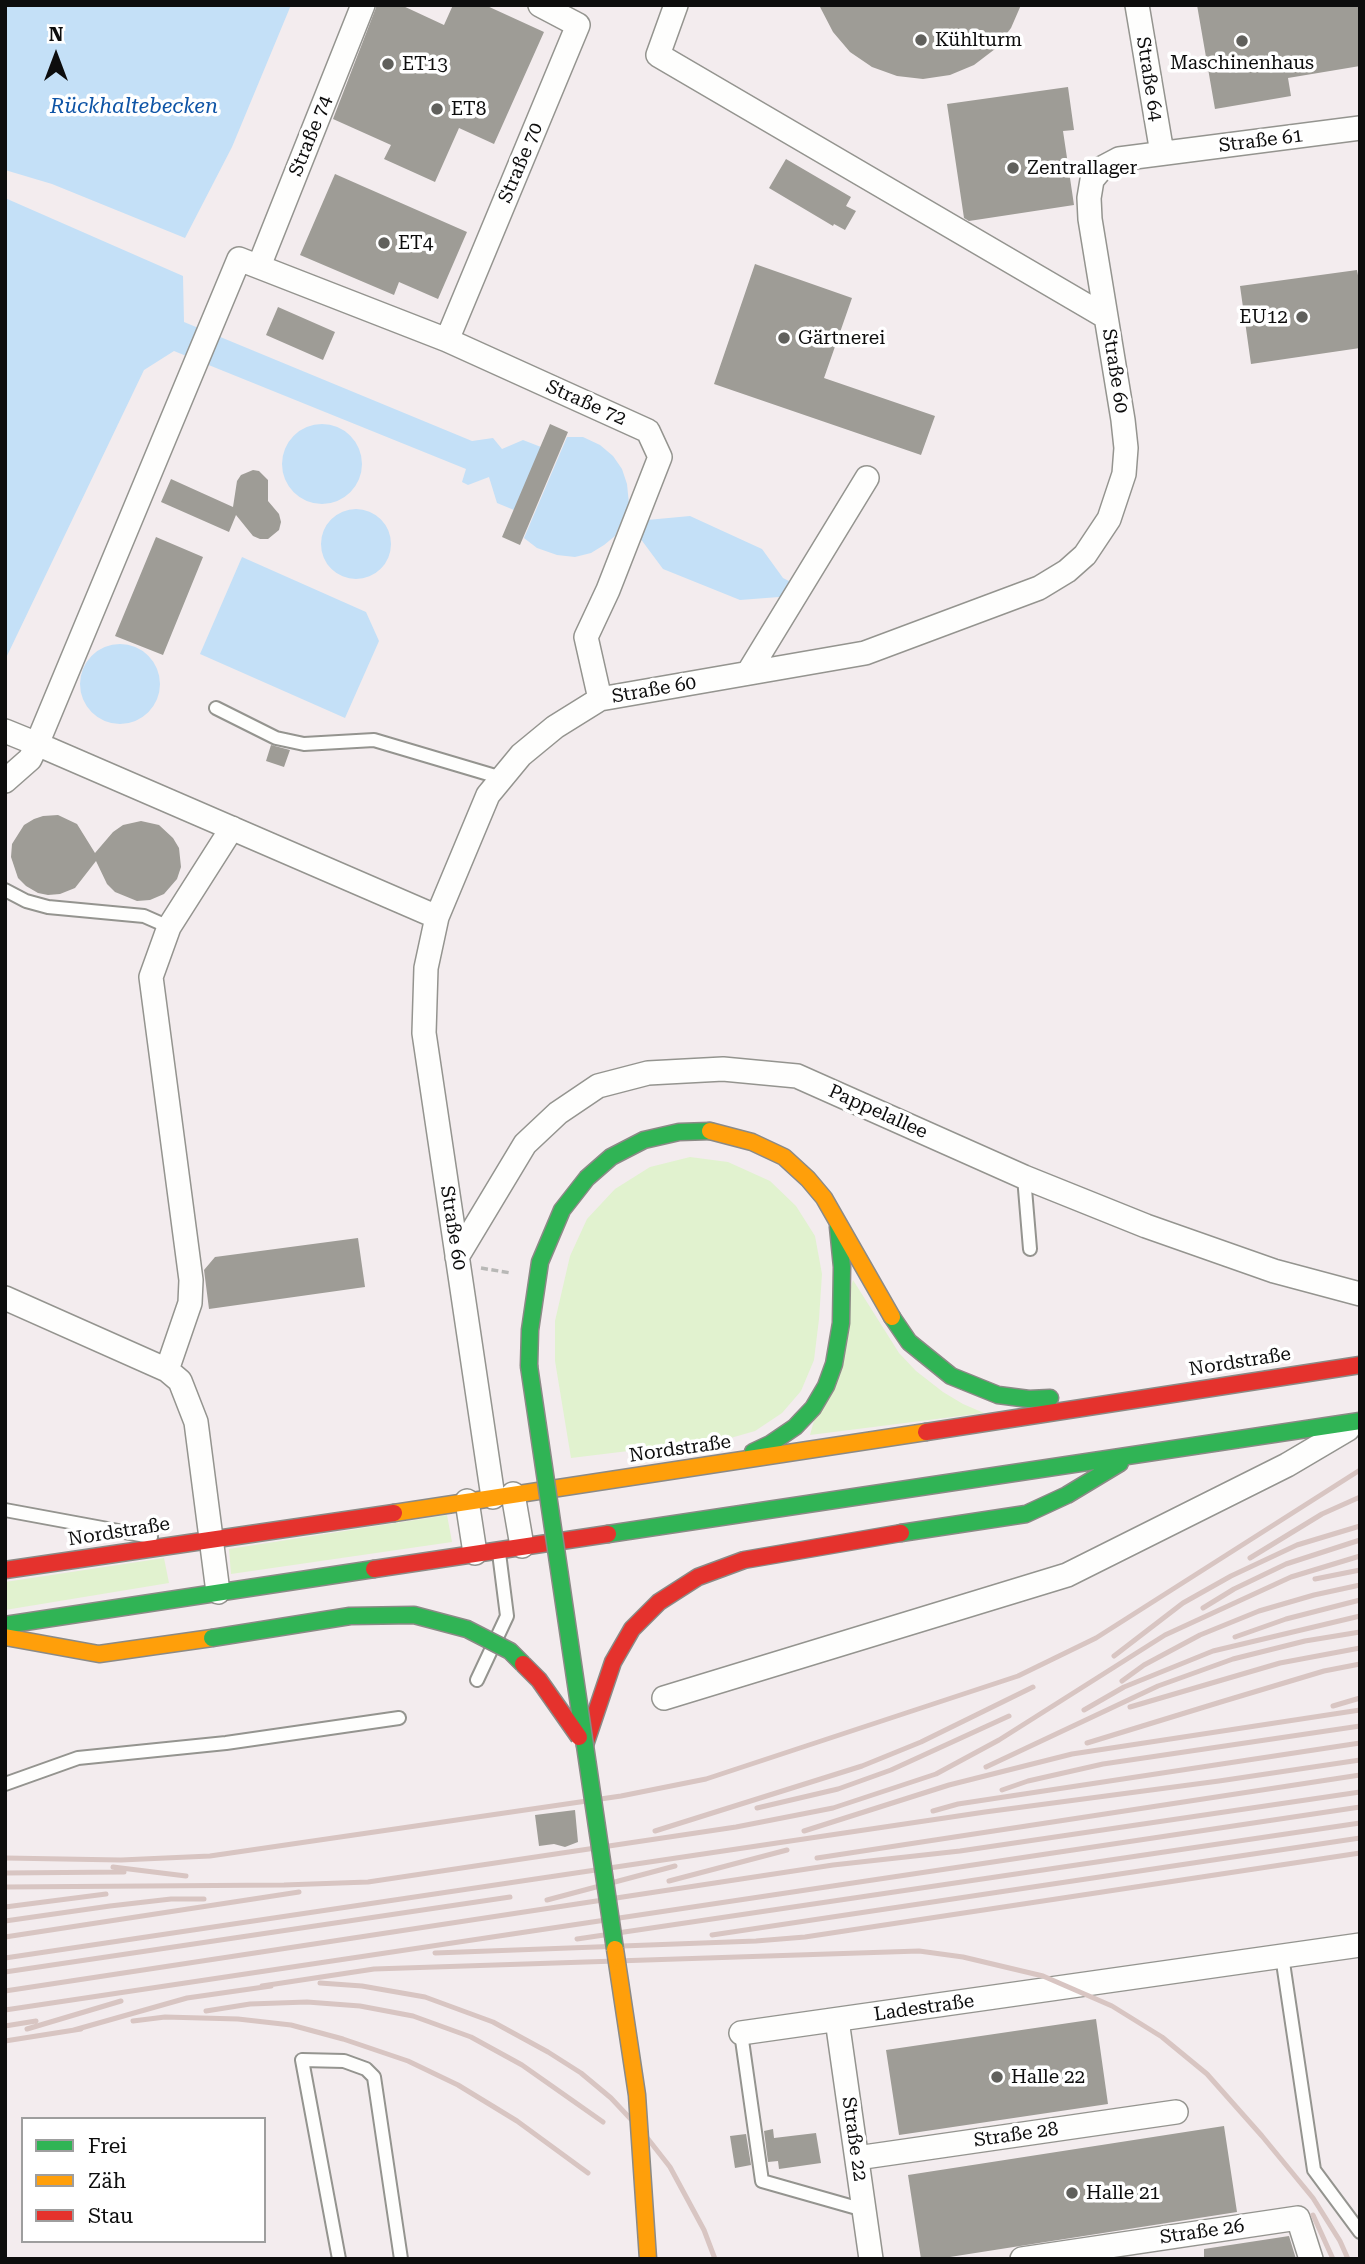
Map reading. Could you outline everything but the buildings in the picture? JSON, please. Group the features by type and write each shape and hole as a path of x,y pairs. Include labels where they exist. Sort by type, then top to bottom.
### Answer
{"street":[{"name":"Straße 74","path":"259,267 363,5"},
{"name":"Straße 70","path":"447,340 578,25 540,5"},
{"path":"676,5 658,55 1106,317"},
{"name":"Straße 64","path":"1137,5 1162,153"},
{"name":"Straße 61","path":"1162,153 1360,128"},
{"name":"Straße 60","path":"522,1546 503,1496 458,1260 424,1033 426,968 437,917 488,795 521,755 555,727 600,699 865,653 1039,588 1068,571 1085,555 1109,519 1124,474 1125,448 1123,420 1088,198 1093,180 1102,168 1119,159 1162,153"},
{"path":"5,781 30,759 37,744 239,259 259,267"},
{"name":"Straße 72","path":"259,267 447,340 648,431 660,457 608,590 586,637 600,699"},
{"path":"748,673 867,478"},
{"path":"5,731 437,917"},
{"path":"167,1370 190,1303 191,1280 151,977 169,927 232,828"},
{"name":"Pappelallee","path":"458,1260 525,1144 558,1113 598,1086 648,1073 723,1069 797,1076 1024,1177 1146,1226 1275,1271 1360,1294"},
{"path":"648,2259 637,2095 529,1366 530,1330 537,1277 549,1237 562,1210 587,1178 611,1157 644,1140 679,1132 712,1131 752,1142 784,1157 808,1179 837,1221 865,1267 882,1303 909,1342 951,1376 998,1395 1029,1398 1171,1394"},
{"path":"730,1463 770,1444 794,1427 813,1408 826,1385 834,1364 841,1323 842,1266 837,1221"},
{"path":"5,1298 167,1370 180,1381 196,1422 218,1592"},
{"name":"Nordstraße","path":"5,1570 730,1463 1360,1366"},
{"path":"5,1625 1360,1421"},
{"path":"664,1698 1067,1575 1287,1465 1360,1421"},
{"path":"585,1745 613,1662 632,1629 659,1602 698,1577 755,1557 1026,1514 1099,1477 1131,1455"},
{"path":"467,1501 475,1553"},
{"path":"5,1637 99,1654 350,1616 414,1615 467,1629 510,1651 539,1679 585,1745"},
{"name":"Ladestraße","path":"741,2033 1360,1945"},
{"name":"Straße 22","path":"837,2020 871,2259"},
{"name":"Straße 28","path":"857,2158 1176,2112"},
{"name":"Straße 26","path":"1022,2259 1298,2218 1311,2259"}],"lane":[{"path":"216,708 276,738 303,744 373,740 502,778"},
{"path":"5,890 26,901 48,906 144,916 169,927"},
{"path":"1024,1177 1030,1249"},
{"path":"5,1510 186,1543"},
{"path":"477,1679 507,1616 499,1550"},
{"path":"5,1784 78,1758 226,1744 399,1717"},
{"path":"1282,1956 1314,2170 1360,2232"},
{"name":"Ladestraße","path":"741,2033 762,2181 864,2210"},
{"path":"339,2259 302,2060 344,2061 366,2069 374,2077 401,2259"}],"path":[{"path":"458,1260 537,1277"}],"shaded area":[{"path":"5,5 1360,5 1360,2259 5,2259"}],"green space":[{"path":"690,1157 728,1162 770,1181 796,1206 815,1236 822,1274 814,1360 801,1391 782,1413 755,1431 727,1439 571,1458 555,1361 555,1321 570,1256 587,1219 615,1189 650,1167"},
{"path":"853,1280 899,1353 916,1371 943,1392 984,1413 810,1435"},
{"path":"447,1515 452,1542 231,1574 229,1549"},
{"path":"164,1558 169,1583 5,1610 5,1582"}],"water":[{"name":"Rückhaltebecken","path":"5,5 291,5 232,147 185,238 52,184 5,170"},
{"path":"5,198 183,276 184,322 472,441 493,438 502,449 523,440 541,447 514,510 497,503 489,477 468,485 462,482 466,469 174,351 144,370 5,660"},
{"path":"322,424 337,427 350,436 359,449 362,464 359,479 350,492 337,501 322,504 307,501 294,492 285,479 282,464 285,449 294,436 307,427"},
{"path":"567,437 583,437 600,445 613,456 622,469 627,484 629,504 615,536 591,553 575,557 557,555 537,548 524,538"},
{"path":"356,509 381,519 391,544 381,569 356,579 331,569 321,544 331,519"},
{"path":"690,516 762,549 783,578 795,584 786,601 779,597 740,600 663,569 640,538 647,520"},
{"path":"242,557 366,612 379,641 345,718 200,654"},
{"path":"120,644 135,647 148,656 157,669 160,684 157,699 148,712 135,721 120,724 105,721 92,712 83,699 80,684 83,669 92,656 105,647"}],"railway":[{"path":"5,1858 121,1860 210,1856 621,1796 706,1779 1018,1676 1096,1638 1360,1470"},
{"path":"1250,1558 1322,1514 1360,1497"},
{"path":"1114,1656 1183,1603 1231,1576 1297,1545 1360,1526"},
{"path":"1203,1608 1234,1589 1286,1564 1360,1540"},
{"path":"5,1887 368,1882 736,1827 833,1808 936,1774 999,1740 1165,1635 1291,1577 1360,1556"},
{"path":"1315,1579 1360,1570"},
{"path":"1122,1681 1144,1665 1200,1635 1259,1611 1360,1585"},
{"path":"1235,1637 1286,1619 1360,1600"},
{"path":"1084,1710 1124,1687 1213,1651 1360,1616"},
{"path":"986,1767 1158,1686 1233,1659 1305,1641 1360,1632"},
{"path":"1130,1707 1280,1663 1360,1648"},
{"path":"1087,1743 1324,1671 1360,1664"},
{"path":"655,1831 862,1766 921,1742 1033,1687"},
{"path":"1333,1706 1360,1698"},
{"path":"804,1831 949,1785 1072,1754 1360,1710"},
{"path":"757,1808 838,1789 891,1770 1009,1716"},
{"path":"1002,1790 1028,1781 1103,1764 1360,1726"},
{"path":"933,1811 958,1804 1360,1743"},
{"path":"5,1958 985,1812 1360,1760"},
{"path":"817,1858 1360,1775"},
{"path":"5,1991 833,1865 960,1851 1360,1792"},
{"path":"5,2010 1360,1807"},
{"path":"577,1939 1360,1823"},
{"path":"712,1935 1360,1838"},
{"path":"669,1881 787,1850"},
{"path":"435,1953 805,1937 1360,1853"},
{"path":"547,1900 675,1866"},
{"path":"113,1867 186,1876"},
{"path":"5,1873 124,1872"},
{"path":"5,1937 299,1892"},
{"path":"5,1907 106,1894"},
{"path":"5,1972 510,1897"},
{"path":"5,1921 171,1899 204,1899"},
{"path":"262,1986 374,1969 919,1951 963,1957 1043,1976 1112,2006 1162,2037 1207,2074 1313,2198 1348,2259"},
{"path":"320,1983 362,1986 425,1997 493,2022 581,2073 611,2098 670,2167 704,2230 715,2259"},
{"path":"74,2030 187,1998 271,1986"},
{"path":"27,2029 121,2001"},
{"path":"206,2011 250,2004 307,2002 360,2006 413,2016 471,2037 522,2065 603,2122"},
{"path":"133,2021 165,2017 238,2019 291,2025 343,2039 408,2061 458,2085 517,2121 588,2173"},
{"path":"5,2026 36,2021"},
{"path":"5,2041 81,2029"},
{"path":"1313,2215 1333,2259"}],"traffic: fast":[{"path":"529,1366 530,1330 540,1262 562,1210 587,1178 611,1157 644,1140 679,1132 710,1131"},
{"path":"753,1452 795,1427 813,1408 826,1386 834,1364 841,1323 842,1267 838,1227"},
{"path":"892,1317 909,1342 951,1376 998,1395 1029,1399 1050,1398"},
{"path":"529,1366 615,1949"},
{"path":"608,1534 1360,1421"},
{"path":"901,1533 1026,1514 1067,1495 1120,1463"},
{"path":"5,1625 374,1569"},
{"path":"212,1638 350,1616 414,1615 467,1629 510,1651 523,1664"}],"traffic: slow":[{"path":"710,1131 752,1142 784,1157 808,1179 824,1198 892,1317"},
{"path":"394,1513 926,1432"},
{"path":"5,1637 99,1654 212,1638"},
{"path":"615,1949 637,2095 648,2259"}],"traffic: jam":[{"path":"926,1432 1360,1365"},
{"path":"5,1570 394,1513"},
{"path":"585,1745 613,1662 632,1629 659,1602 698,1577 744,1560 901,1533"},
{"path":"374,1569 608,1534"},
{"path":"523,1664 539,1680 579,1737"}],"place":[{"name":"Kühlturm","path":"921,40"},
{"name":"Maschinenhaus","path":"1242,41"},
{"name":"ET13","path":"388,64"},
{"name":"ET8","path":"437,109"},
{"name":"Zentrallager","path":"1013,168"},
{"name":"ET4","path":"384,243"},
{"name":"EU12","path":"1302,317"},
{"name":"Gärtnerei","path":"784,338"},
{"name":"Halle 22","path":"997,2077"},
{"name":"Halle 21","path":"1072,2193"}]}
